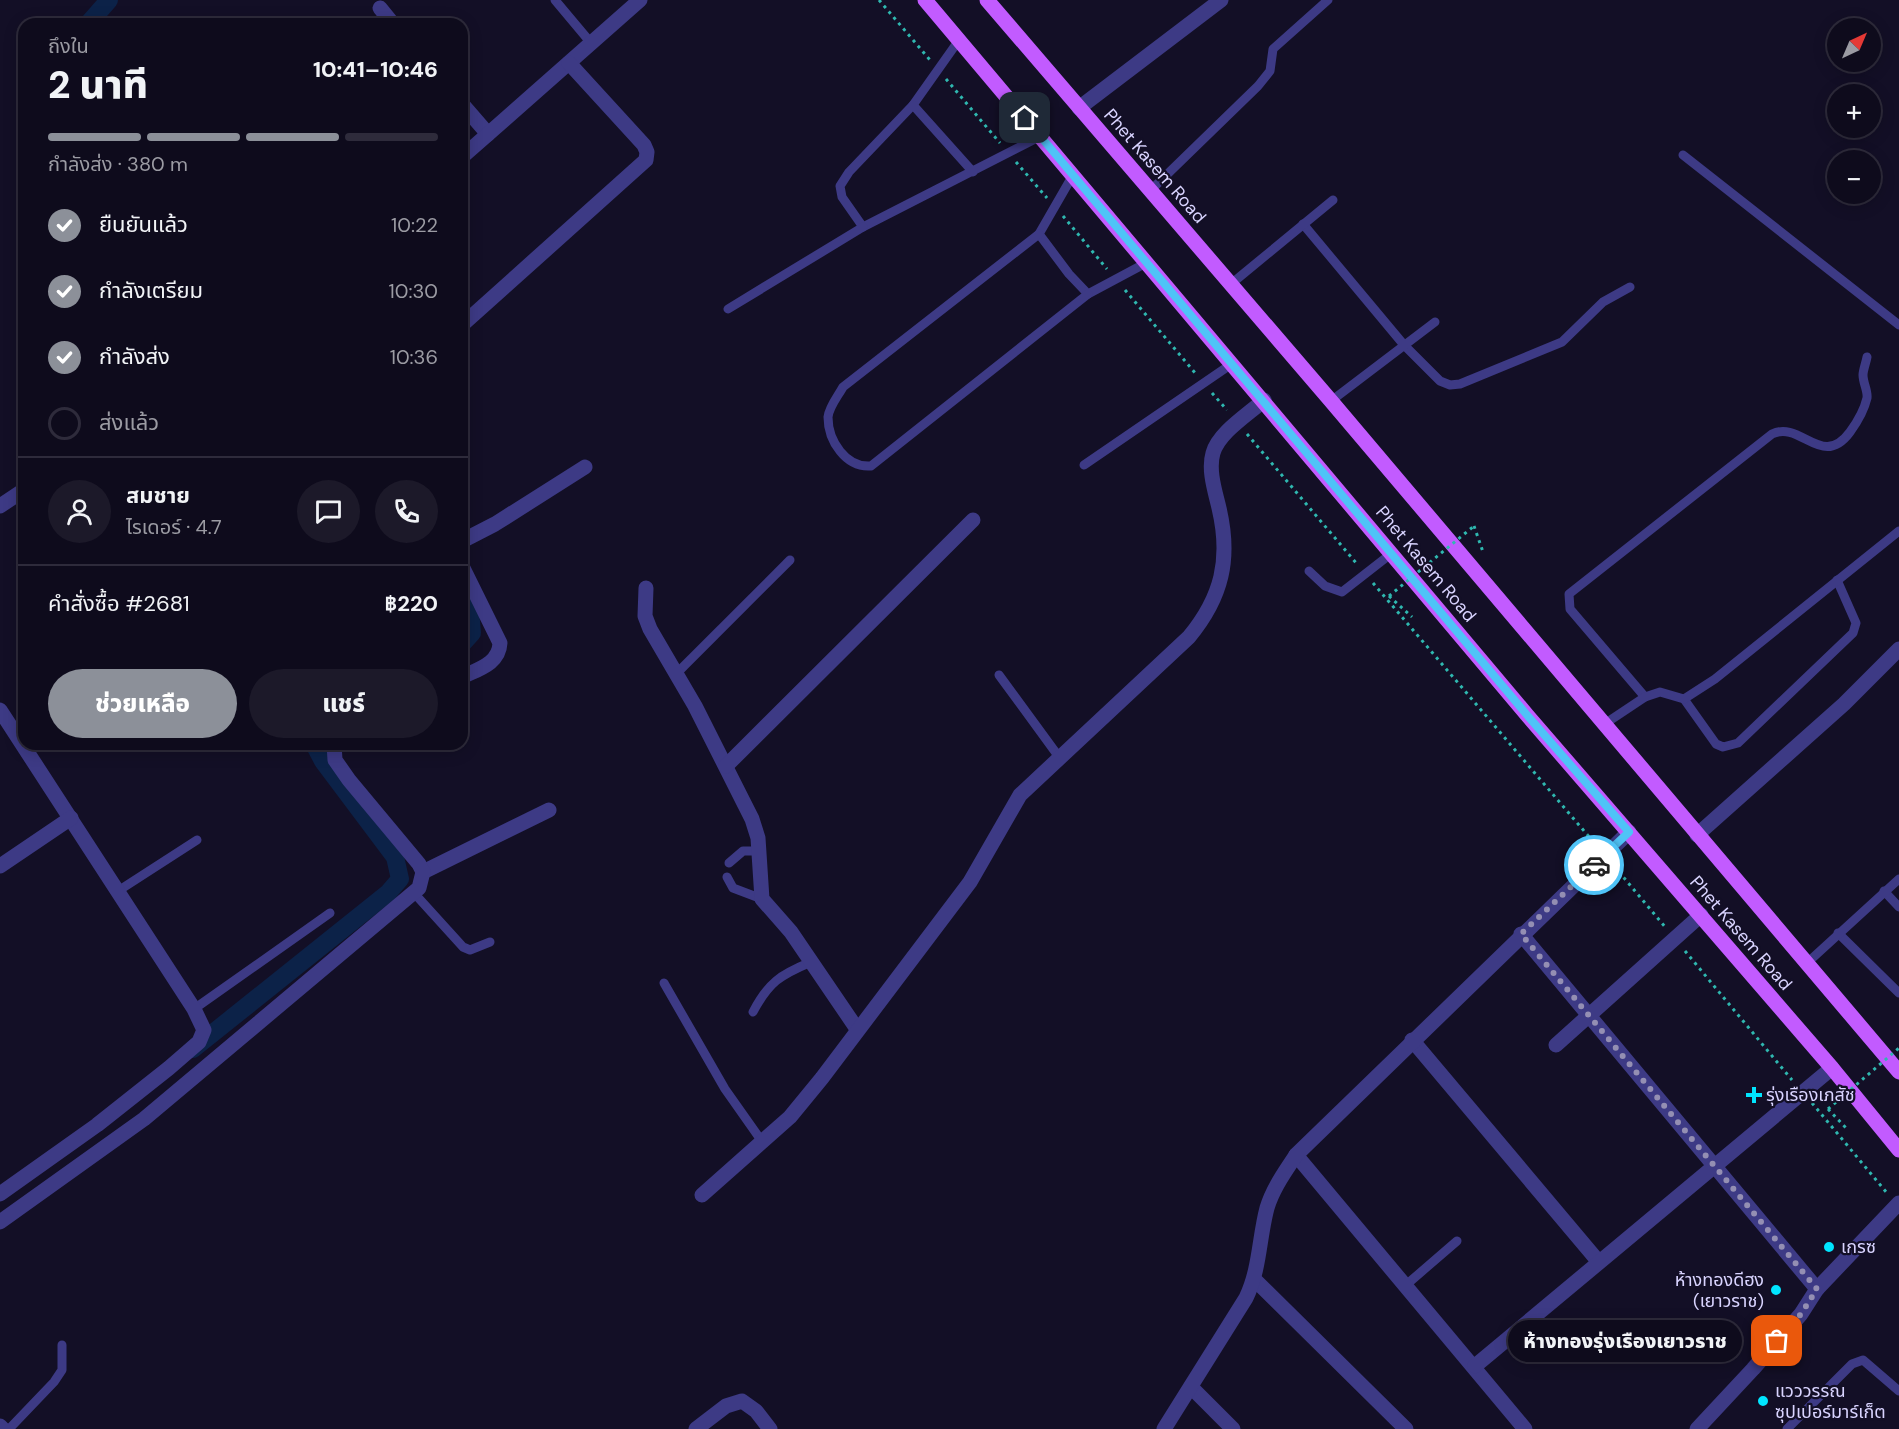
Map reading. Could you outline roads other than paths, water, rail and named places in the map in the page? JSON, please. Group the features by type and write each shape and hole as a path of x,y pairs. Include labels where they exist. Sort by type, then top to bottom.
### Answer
{"main road":[{"name":"Phet Kasem Road","path":"925,0 1392,553 1832,1068 1899,1150"},
{"name":"Phet Kasem Road","path":"987,0 1332,402 1899,1072"}],"street":[{"path":"468,152 640,0"},
{"path":"1079,108 1221,0"},
{"path":"380,8 388,18"},
{"path":"468,320 646,160 647,152 644,145 569,63"},
{"path":"468,111 488,134"},
{"path":"702,1194 790,1117 970,882 1020,795 1189,637 1208,615 1216,598 1223,569 1223,525 1211,471 1213,452 1221,439 1264,400"},
{"path":"468,538 495,524 585,466"},
{"path":"0,506 18,494"},
{"path":"726,766 973,520"},
{"path":"468,578 500,644 500,653 495,660 468,674"},
{"path":"646,588 645,616 752,819 759,851 762,898 791,932 857,1029"},
{"path":"1697,835 1844,704 1899,649"},
{"path":"0,710 18,736"},
{"path":"0,1194 97,1125 199,1042 204,1030 194,1009 28,750"},
{"path":"0,1222 144,1119 419,888 423,872 419,864 335,760 334,750"},
{"path":"423,872 549,810"},
{"path":"0,866 71,818"},
{"path":"1164,1429 1255,1280 1270,1200 1296,1155 1521,934 1629,832"},
{"path":"1556,1045 1701,915"},
{"path":"1521,934 1817,1289"},
{"path":"1412,1040 1598,1261"},
{"path":"1474,1366 1832,1068"},
{"path":"1296,1155 1525,1429"},
{"path":"1697,1429 1794,1322 1817,1289 1898,1204"},
{"path":"1255,1280 1406,1429"},
{"path":"1191,1387 1233,1429"},
{"path":"696,1429 726,1406 742,1401 756,1411 770,1429"}],"lane":[{"path":"555,0 591,43"},
{"path":"1151,190 1258,86 1270,71 1273,49 1328,0"},
{"path":"863,227 842,197 840,186 849,172 913,105 959,40"},
{"path":"913,105 973,172"},
{"path":"729,309 863,227 1041,136"},
{"path":"1683,155 1899,326"},
{"path":"1073,175 1039,234 843,387 828,415 831,435 849,462 860,467 871,466 1088,294 1146,263"},
{"path":"1231,284 1334,200"},
{"path":"1303,224 1404,345 1440,381 1450,385 1460,384 1563,342 1603,302 1630,287"},
{"path":"1039,234 1069,274 1088,294"},
{"path":"1332,402 1435,322"},
{"path":"1645,697 1570,609 1569,594 1772,434 1782,429 1810,442 1829,447 1840,443 1862,416 1867,396 1863,375 1867,357"},
{"path":"1084,465 1233,363"},
{"path":"1684,699 1715,678 1899,531"},
{"path":"1309,571 1335,592 1342,592 1392,553"},
{"path":"676,674 790,560"},
{"path":"1603,725 1645,697 1660,692 1684,699 1716,744 1724,747 1738,743 1853,633 1856,623 1837,580"},
{"path":"999,675 1059,757"},
{"path":"118,891 197,840"},
{"path":"729,863 743,851 759,851"},
{"path":"727,877 733,888 762,898"},
{"path":"1807,963 1899,879"},
{"path":"1884,891 1899,907"},
{"path":"414,893 463,947 470,950 490,942"},
{"path":"194,1009 330,913"},
{"path":"1838,933 1899,993"},
{"path":"753,1012 764,992 775,979 811,962"},
{"path":"664,982 725,1089 763,1143"},
{"path":"1406,1285 1457,1241"},
{"path":"9,1429 54,1382 62,1370 62,1345"},
{"path":"1786,1429 1852,1364 1863,1360 1899,1390"}],"waterway":[{"path":"93,18 109,0"},
{"path":"468,606 472,633 468,637"},
{"path":"193,1049 388,893 400,879 395,857 317,750"}],"place":[{"name":"รุ่งเรืองเภสัช","path":"1754,1095"},
{"name":"เกรซ","path":"1829,1247"},
{"name":"ห้างทองดีฮง (เยาวราช)","path":"1776,1290"},
{"name":"ห้างทองรุ่งเรืองเยาวราช","path":"1777,1341"},
{"name":"แวววรรณ ซุปเปอร์มาร์เก็ต","path":"1763,1401"}]}
